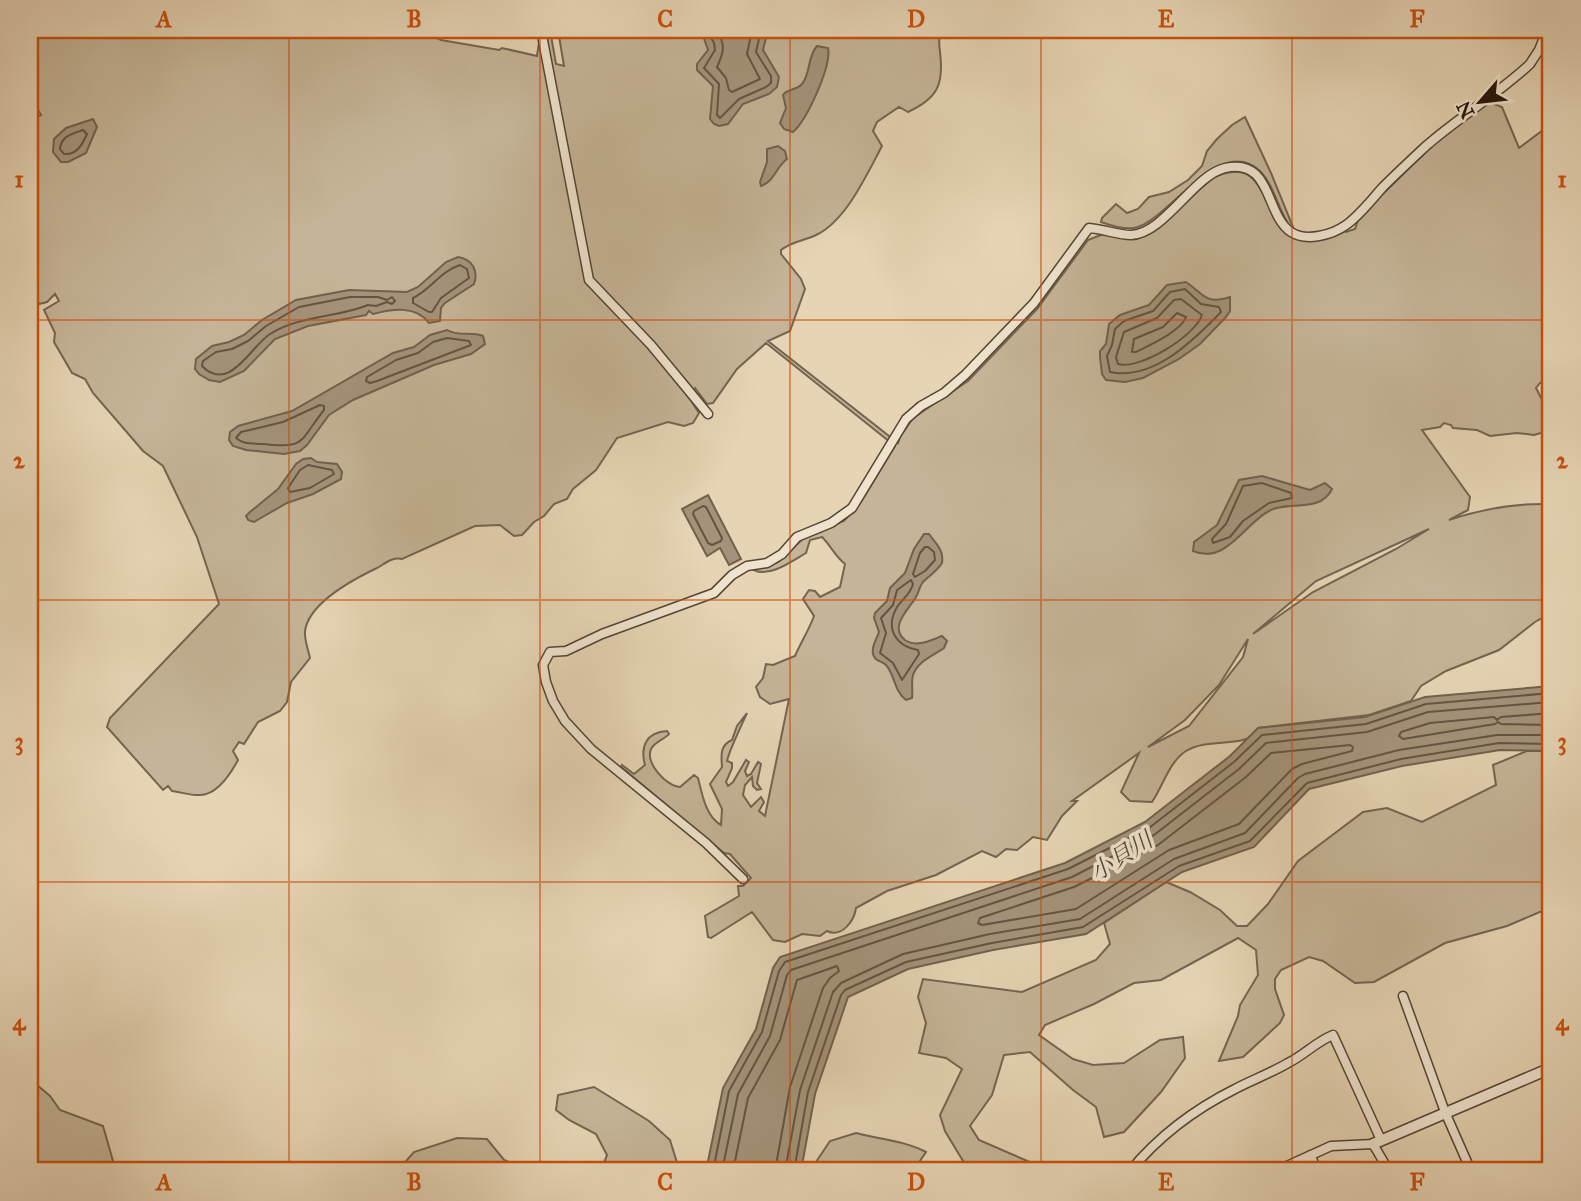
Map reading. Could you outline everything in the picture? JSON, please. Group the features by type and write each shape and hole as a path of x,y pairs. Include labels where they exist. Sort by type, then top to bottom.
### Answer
{"street":[{"path":"541,30 589,280 652,345 708,414"},
{"path":"743,879 706,843 591,749 565,721 553,701 546,681 543,665 550,652 566,651 602,634 714,593 732,575 747,566 767,563 782,554 805,532 843,516 852,508 906,419 965,375 1034,303 1089,228 1131,235 1141,232 1175,207 1212,174 1234,166 1242,167 1258,176 1264,183 1279,217 1293,234 1309,237 1334,231 1354,217 1428,145 1521,72 1539,50 1548,30"},
{"path":"30,104 33,109 30,116"},
{"path":"1403,996 1445,1112 1471,1171"},
{"path":"1130,1171 1163,1135 1204,1107 1292,1061 1333,1035 1389,1171"},
{"path":"1276,1171 1331,1146 1377,1142 1551,1068"},
{"path":"1311,1155 1316,1171"}],"shaded area":[{"path":"30,30 421,30 441,40 499,50 502,48 537,56 541,30 550,30 556,64 564,66 558,30 942,30 939,41 941,73 937,89 918,107 908,112 899,107 877,122 873,131 882,146 846,208 827,228 781,250 805,289 790,331 768,341 898,443 913,418 968,381 1037,309 1088,240 1103,234 1135,239 1144,236 1213,178 1236,172 1251,177 1262,191 1280,225 1294,237 1314,241 1355,229 1359,217 1432,146 1489,102 1502,107 1519,148 1551,124 1551,373 1549,380 1540,383 1536,388 1551,417 1551,430 1534,435 1517,433 1490,436 1477,430 1453,428 1444,423 1440,427 1422,430 1470,497 1468,510 1449,520 1499,508 1551,504 1551,613 1499,650 1446,671 1421,686 1411,701 1369,715 1258,728 1246,739 1208,744 1186,751 1175,761 1152,802 1130,801 1121,792 1139,753 1072,801 1077,801 1062,816 1047,840 1033,837 1017,850 1006,849 996,857 982,851 936,875 887,891 856,908 850,923 837,932 827,931 820,936 802,934 785,942 773,940 752,912 711,938 708,937 705,916 739,896 738,886 743,886 751,878 730,854 724,853 621,767 622,765 634,774 645,765 643,752 649,737 667,731 669,734 651,749 654,767 674,786 680,787 694,775 698,778 708,811 721,825 722,809 710,784 722,767 723,748 732,740 737,726 747,713 728,757 727,761 732,763 732,768 726,782 728,786 733,782 746,760 749,762 745,771 747,776 758,762 761,764 757,783 761,789 757,790 753,786 752,777 745,785 743,795 751,807 761,797 764,802 759,811 765,816 789,699 770,704 760,697 756,687 763,678 766,664 773,665 795,656 814,616 803,599 809,590 815,591 820,597 840,587 845,564 822,537 810,540 806,553 780,568 766,572 754,570 778,562 806,536 844,521 861,502 895,446 766,343 737,369 713,403 707,404 695,388 688,396 699,413 693,423 684,426 668,422 617,438 596,470 573,489 567,499 554,504 522,535 514,536 500,525 475,526 402,559 389,561 323,601 308,620 305,634 310,658 291,682 287,702 280,711 258,722 244,744 239,742 233,751 238,760 223,782 213,791 201,795 172,791 168,786 163,790 107,727 110,718 219,604 197,537 163,466 143,451 93,393 85,379 72,373 54,342 55,333 44,310 59,301 55,294 47,302 39,304 37,300 38,226 30,209 30,121 41,115 30,96","holes":["1429,529 1313,592 1253,634 1316,581","1248,639 1243,657 1189,726 1148,747 1185,720 1219,685"]},
{"path":"1245,117 1293,227 1291,228 1287,221 1265,177 1245,162 1229,162 1213,169 1151,220 1138,227 1124,228 1101,222 1116,204 1127,213 1138,209 1149,197 1169,192 1188,180 1202,166 1207,151 1217,139"},
{"path":"1527,751 1551,751 1551,913 1542,911 1507,926 1445,943 1374,982 1355,983 1323,961 1309,957 1281,970 1275,979 1275,989 1284,1015 1280,1023 1243,1057 1219,1061 1240,1005 1258,975 1256,950 1238,938 1161,980 1134,983 1045,1025 1039,1035 1073,1059 1093,1065 1124,1063 1160,1040 1183,1037 1185,1058 1161,1092 1124,1132 1104,1137 1096,1107 1030,1052 1004,1055 992,1095 970,1126 979,1140 1032,1163 1057,1162 1067,1171 969,1171 945,1131 940,1115 962,1069 946,1058 919,1053 926,1023 918,997 923,979 1022,992 1096,960 1110,944 1104,923 1166,882 1190,892 1220,910 1237,926 1247,926 1268,904 1298,861 1363,812 1387,808 1422,822 1496,785 1493,765"},
{"path":"30,1079 50,1096 60,1110 103,1126 113,1161 102,1171 30,1171"},
{"path":"594,1087 649,1121 670,1140 678,1166 640,1171 601,1171 607,1155 596,1134 556,1110 558,1095"},
{"path":"856,1133 901,1143 926,1152 913,1171 810,1171 830,1141"},
{"path":"457,1138 487,1139 504,1160 532,1171 397,1171 414,1152"}],"water":[{"path":"701,30 768,30 763,50 779,77 777,87 769,94 743,104 728,124 719,126 710,119 713,86 697,70 697,64 708,50"},
{"path":"817,46 828,48 828,56 817,92 799,126 793,132 784,129 780,123 786,108 783,95 802,84"},
{"path":"93,119 97,127 86,153 68,162 61,162 53,152 54,139 66,128"},
{"path":"778,146 785,151 787,159 769,181 761,186 767,149"},
{"path":"458,257 473,266 476,275 474,284 445,303 441,308 440,321 429,323 424,317 411,311 373,314 369,311 366,315 308,326 275,339 244,371 220,382 209,380 195,369 196,359 212,346 244,335 262,320 296,300 349,290 407,292 418,287 446,262"},
{"path":"1186,282 1210,299 1230,297 1230,311 1226,317 1200,344 1179,359 1143,378 1125,382 1106,380 1102,374 1100,351 1106,344 1109,324 1120,315 1149,305 1167,285"},
{"path":"447,330 483,336 485,344 471,354 434,365 353,400 329,415 300,451 284,454 246,450 233,446 229,440 230,432 238,426 292,411 393,353 414,347 430,335"},
{"path":"311,458 317,462 337,464 342,472 341,479 313,494 287,503 254,522 248,520 246,516 278,489 296,464"},
{"path":"1262,476 1310,490 1325,483 1332,489 1327,497 1312,504 1285,506 1269,511 1225,548 1205,554 1193,551 1194,542 1217,525 1239,480"},
{"path":"708,495 741,559 729,565 720,548 707,556 682,509"},
{"path":"924,534 929,534 939,547 942,563 922,584 902,618 899,624 900,635 914,643 942,636 947,641 944,648 922,662 915,670 912,678 912,698 906,700 899,692 886,665 874,657 873,648 879,632 874,618 875,613 887,601 890,588 905,573 914,549"},
{"name":"小貝川","path":"1551,686 1551,751 1500,750 1402,766 1309,789 1254,847 1182,872 1086,934 993,950 908,969 848,997 815,1094 801,1171 706,1171 723,1088 756,1029 773,968 780,957 1065,863 1145,822 1230,756 1258,728 1365,717 1425,697"}]}
